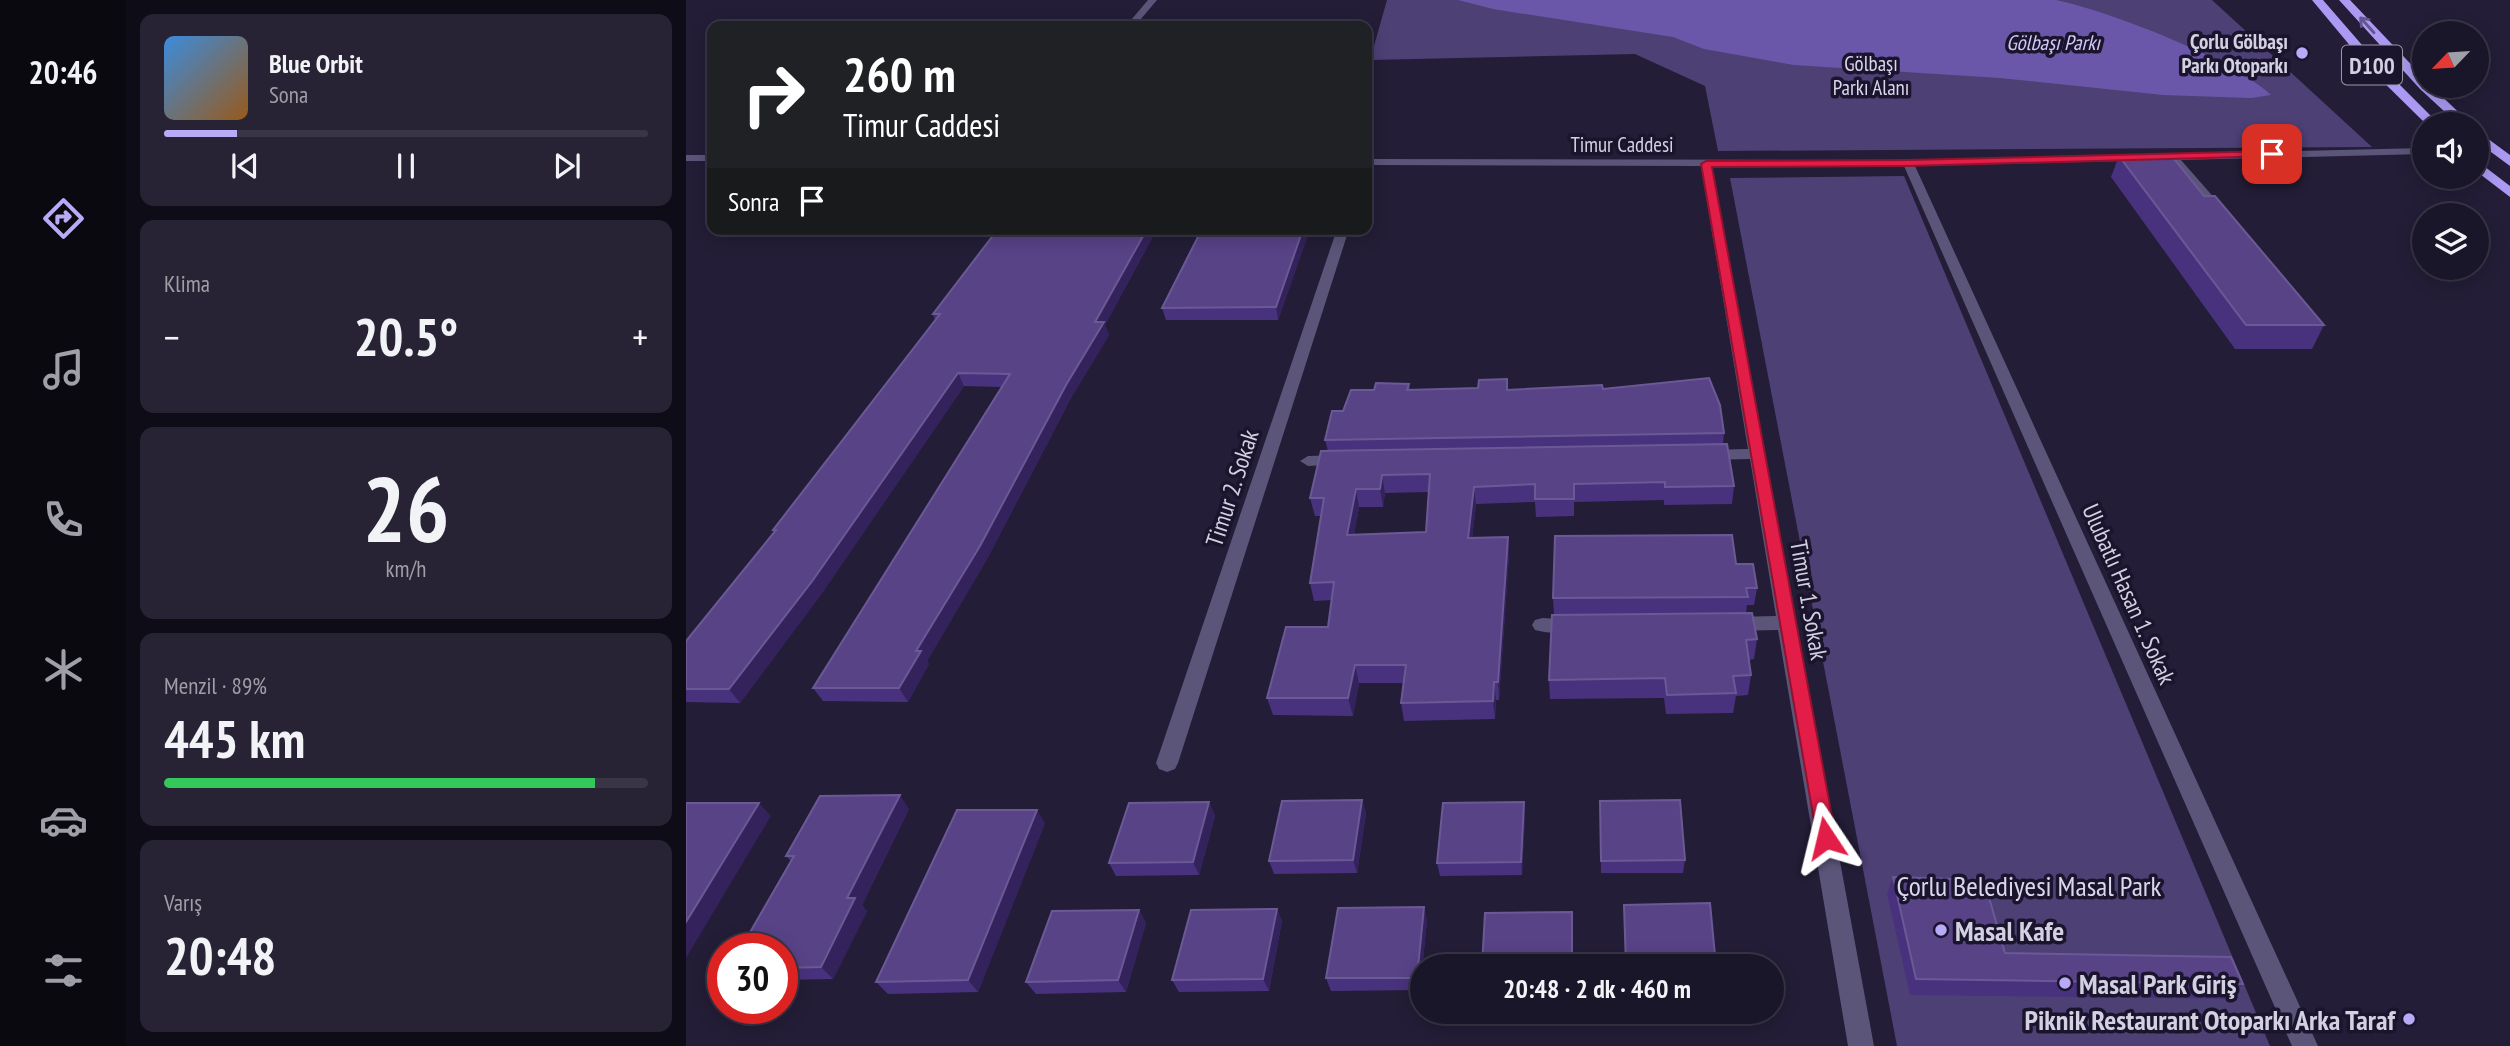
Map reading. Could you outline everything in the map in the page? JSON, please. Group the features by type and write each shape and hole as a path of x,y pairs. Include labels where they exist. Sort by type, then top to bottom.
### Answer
{"highway":[{"name":"D100","path":"2317,0 2371,63 2421,112"},
{"name":"D100","path":"2344,0 2412,73"},
{"name":"D100","path":"2437,98 2452,112"},
{"path":"2489,145 2510,162"},
{"path":"2489,175 2510,193"}],"street":[{"path":"1134,21 1153,0"},
{"name":"Timur Caddesi","path":"1372,162 1908,163 2412,150"},
{"path":"2171,157 2227,220"},
{"path":"686,158 707,158"},
{"name":"Ulubatlı Hasan 1. Sokak","path":"1908,163 2305,1046"},
{"name":"Timur 1. Sokak","path":"1706,164 1861,1046"},
{"name":"Timur 2. Sokak","path":"1167,763 1341,235"},
{"path":"1684,456 1758,454"},
{"path":"1308,461 1364,460"},
{"path":"1714,624 1788,623"},
{"path":"1542,625 1595,625"}],"green space":[{"name":"Gölbaşı Parkı Alanı","path":"1387,0 2212,0 2372,147 1718,151 1705,86 1635,54 1372,60"},
{"name":"Çorlu Belediyesi Masal Park","path":"1904,176 2270,1046 1897,1046 1730,178"}],"water":[{"name":"Gölbaşı Parkı","path":"1458,0 2056,0 2107,14 2169,38 2229,67 2271,95 2251,98 2163,95 2000,78 1794,65 1704,49 1673,37 1493,9"}],"building":[{"path":"2171,155 2204,196 2215,196 2324,325 2246,325 2119,156"},
{"path":"993,235 1144,235 1095,322 1104,322 1066,385 980,546 916,651 921,651 899,688 813,688 1010,374 958,373 813,580 729,689 686,689 686,641 776,530 773,530 940,314 933,314"},
{"path":"1199,235 1301,235 1276,307 1162,308"},
{"path":"1709,378 1720,405 1724,433 1325,440 1332,411 1343,411 1351,390 1374,390 1376,383 1409,384 1407,390 1478,388 1479,380 1507,379 1507,390 1602,385 1603,389"},
{"path":"1727,444 1734,486 1665,487 1665,482 1574,484 1574,499 1535,499 1535,484 1474,487 1468,538 1508,537 1498,682 1494,682 1493,701 1401,703 1406,665 1355,665 1348,698 1267,698 1286,627 1328,627 1334,582 1310,583 1324,498 1310,498 1321,451","holes":["1430,474 1426,532 1347,535 1356,489 1380,489 1382,475"]},
{"path":"1732,535 1736,564 1753,564 1757,588 1746,588 1748,597 1553,598 1555,536"},
{"path":"1752,613 1757,639 1746,640 1751,675 1733,676 1736,693 1667,695 1665,678 1549,680 1552,615"},
{"path":"900,795 847,898 855,898 821,967 798,968 798,933 750,933 794,856 786,856 820,796"},
{"path":"1362,800 1353,860 1269,861 1282,801"},
{"path":"1680,800 1685,860 1601,861 1600,801"},
{"path":"1209,802 1193,862 1109,863 1129,803"},
{"path":"1524,802 1521,862 1437,863 1443,803"},
{"path":"686,803 759,803 686,922"},
{"path":"957,810 1037,810 968,980 876,982"},
{"path":"1893,877 1984,880 2005,953 2231,957 2243,984 1916,979"},
{"path":"1710,903 1715,954 1626,954 1624,905"},
{"path":"1424,907 1419,954 1410,954 1410,978 1326,978 1338,908"},
{"path":"1277,909 1263,979 1172,980 1191,910"},
{"path":"1139,910 1118,980 1026,982 1052,911"},
{"path":"1572,912 1572,954 1483,954 1485,913"}],"place":[{"name":"Çorlu Gölbaşı Parkı Otoparkı","path":"2302,53"},
{"name":"Masal Kafe","path":"1941,930"},
{"name":"Masal Park Giriş","path":"2065,983"},
{"name":"Piknik Restaurant Otoparkı Arka Taraf","path":"2409,1019"}],"route":[{"path":"1826,838 1706,164 1908,163 2272,154"}]}
